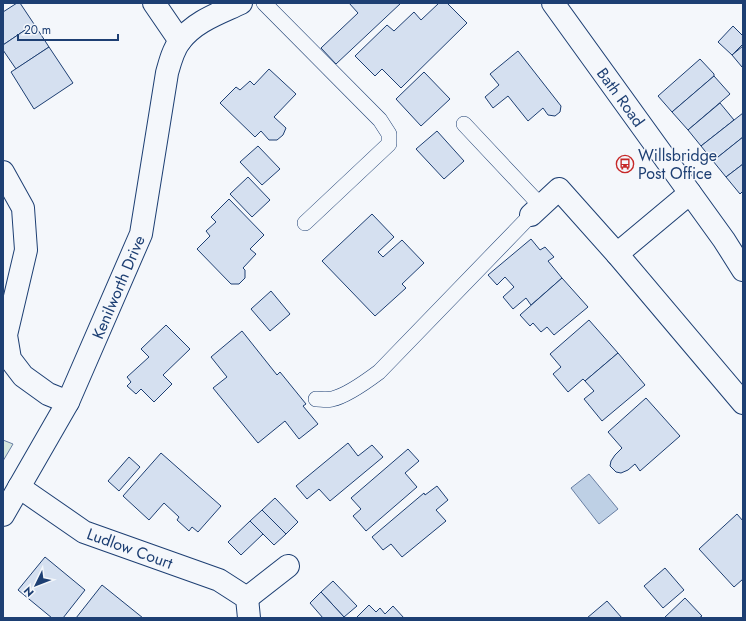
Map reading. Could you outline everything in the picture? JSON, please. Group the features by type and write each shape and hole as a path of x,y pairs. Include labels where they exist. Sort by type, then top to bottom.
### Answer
{"street":[{"path":"154,3 180,41"},
{"name":"Kenilworth Drive","path":"3,515 68,402 141,234 167,73 172,56 180,41 192,28 241,3"},
{"name":"Bath Road","path":"553,3 724,240 743,270"},
{"path":"3,172 23,208 26,250 6,335 10,359 23,376 48,394 68,402"},
{"path":"536,210 559,189 617,254 743,403"},
{"path":"617,254 690,193"},
{"name":"Ludlow Court","path":"19,487 84,532 219,580 248,608 288,566"}],"lane":[{"path":"264,3 380,120 389,134 389,144 304,223"},
{"path":"316,399 331,399 340,396 370,379 379,372 536,210 464,124"}],"shaded area":[{"path":"3,440 13,444 3,461"}],"water":[{"path":"589,474 618,509 599,524 571,488"}],"building":[{"path":"17,3 20,3 34,24 3,45 3,12"},
{"path":"349,3 401,3 336,64 321,48 358,13"},
{"path":"439,3 447,3 467,23 401,88 382,69 375,76 355,56 387,25 394,31 414,12 421,20"},
{"path":"34,24 49,47 16,69 3,50 3,45"},
{"path":"733,26 743,36 743,44 732,55 718,42"},
{"path":"743,46 743,65 742,67 732,55"},
{"path":"49,47 73,83 34,109 11,72"},
{"path":"518,51 561,106 560,112 555,116 548,115 543,108 528,121 508,96 493,108 485,97 499,85 490,74"},
{"path":"700,59 714,74 714,76 672,112 658,96"},
{"path":"269,69 296,94 274,117 286,128 283,135 277,140 269,140 261,131 255,137 220,103 236,87 240,90 250,81 254,85"},
{"path":"424,72 450,99 421,126 396,99"},
{"path":"714,76 730,94 688,130 672,112"},
{"path":"720,103 734,120 701,146 688,130"},
{"path":"743,113 743,137 713,161 701,146"},
{"path":"437,131 464,161 444,179 416,149"},
{"path":"743,137 743,164 726,177 713,161"},
{"path":"258,146 280,169 262,185 240,162"},
{"path":"743,164 743,191 740,194 726,177"},
{"path":"248,177 270,200 252,217 230,194"},
{"path":"229,199 264,235 250,249 256,254 243,268 245,270 245,278 239,284 231,284 197,249 210,236 206,231 216,222 211,217"},
{"path":"372,214 394,237 378,252 383,257 402,240 424,263 402,284 406,288 375,316 322,261"},
{"path":"531,239 540,250 545,247 554,257 548,261 562,278 531,305 526,298 513,309 503,297 514,287 505,277 497,285 488,275"},
{"path":"562,278 588,307 554,335 547,327 541,332 533,323 530,326 520,315"},
{"path":"271,291 290,314 270,331 251,309"},
{"path":"589,320 618,353 585,381 583,379 568,392 553,374 561,367 550,354"},
{"path":"166,325 190,349 163,375 172,384 154,402 141,389 136,394 127,386 131,382 127,377 149,357 141,349"},
{"path":"242,331 277,375 280,372 306,404 303,406 318,424 299,439 285,421 258,443 213,388 227,377 211,357"},
{"path":"618,353 645,385 602,421 584,399 594,391 585,381"},
{"path":"646,398 680,436 640,471 635,464 628,470 621,473 616,472 610,466 611,461 622,448 608,432"},
{"path":"348,443 358,456 372,445 383,457 330,501 319,489 307,499 296,486"},
{"path":"408,449 419,461 405,473 417,487 366,531 353,516 361,509 351,498"},
{"path":"161,453 221,506 198,532 192,527 189,531 177,520 179,517 164,503 149,520 123,496"},
{"path":"129,457 140,467 119,491 108,481"},
{"path":"437,486 448,500 436,510 446,521 402,557 391,544 383,550 372,537 424,493 425,495"},
{"path":"275,498 298,522 286,534 262,510"},
{"path":"262,510 286,534 274,545 250,521"},
{"path":"737,514 743,521 743,579 734,587 699,549"},
{"path":"250,521 263,534 241,555 228,542"},
{"path":"45,557 85,590 63,618 52,618 18,590"},
{"path":"665,568 684,590 663,608 644,586"},
{"path":"333,581 357,606 344,617 321,592"},
{"path":"102,585 143,618 76,618"},
{"path":"321,592 344,617 343,618 323,618 310,603"},
{"path":"685,598 702,616 699,618 664,618"},
{"path":"607,601 622,618 587,618"},
{"path":"369,605 376,612 380,608 385,614 393,606 404,618 356,618"}],"place":[{"name":"Willsbridge Post Office","path":"625,164"}]}
